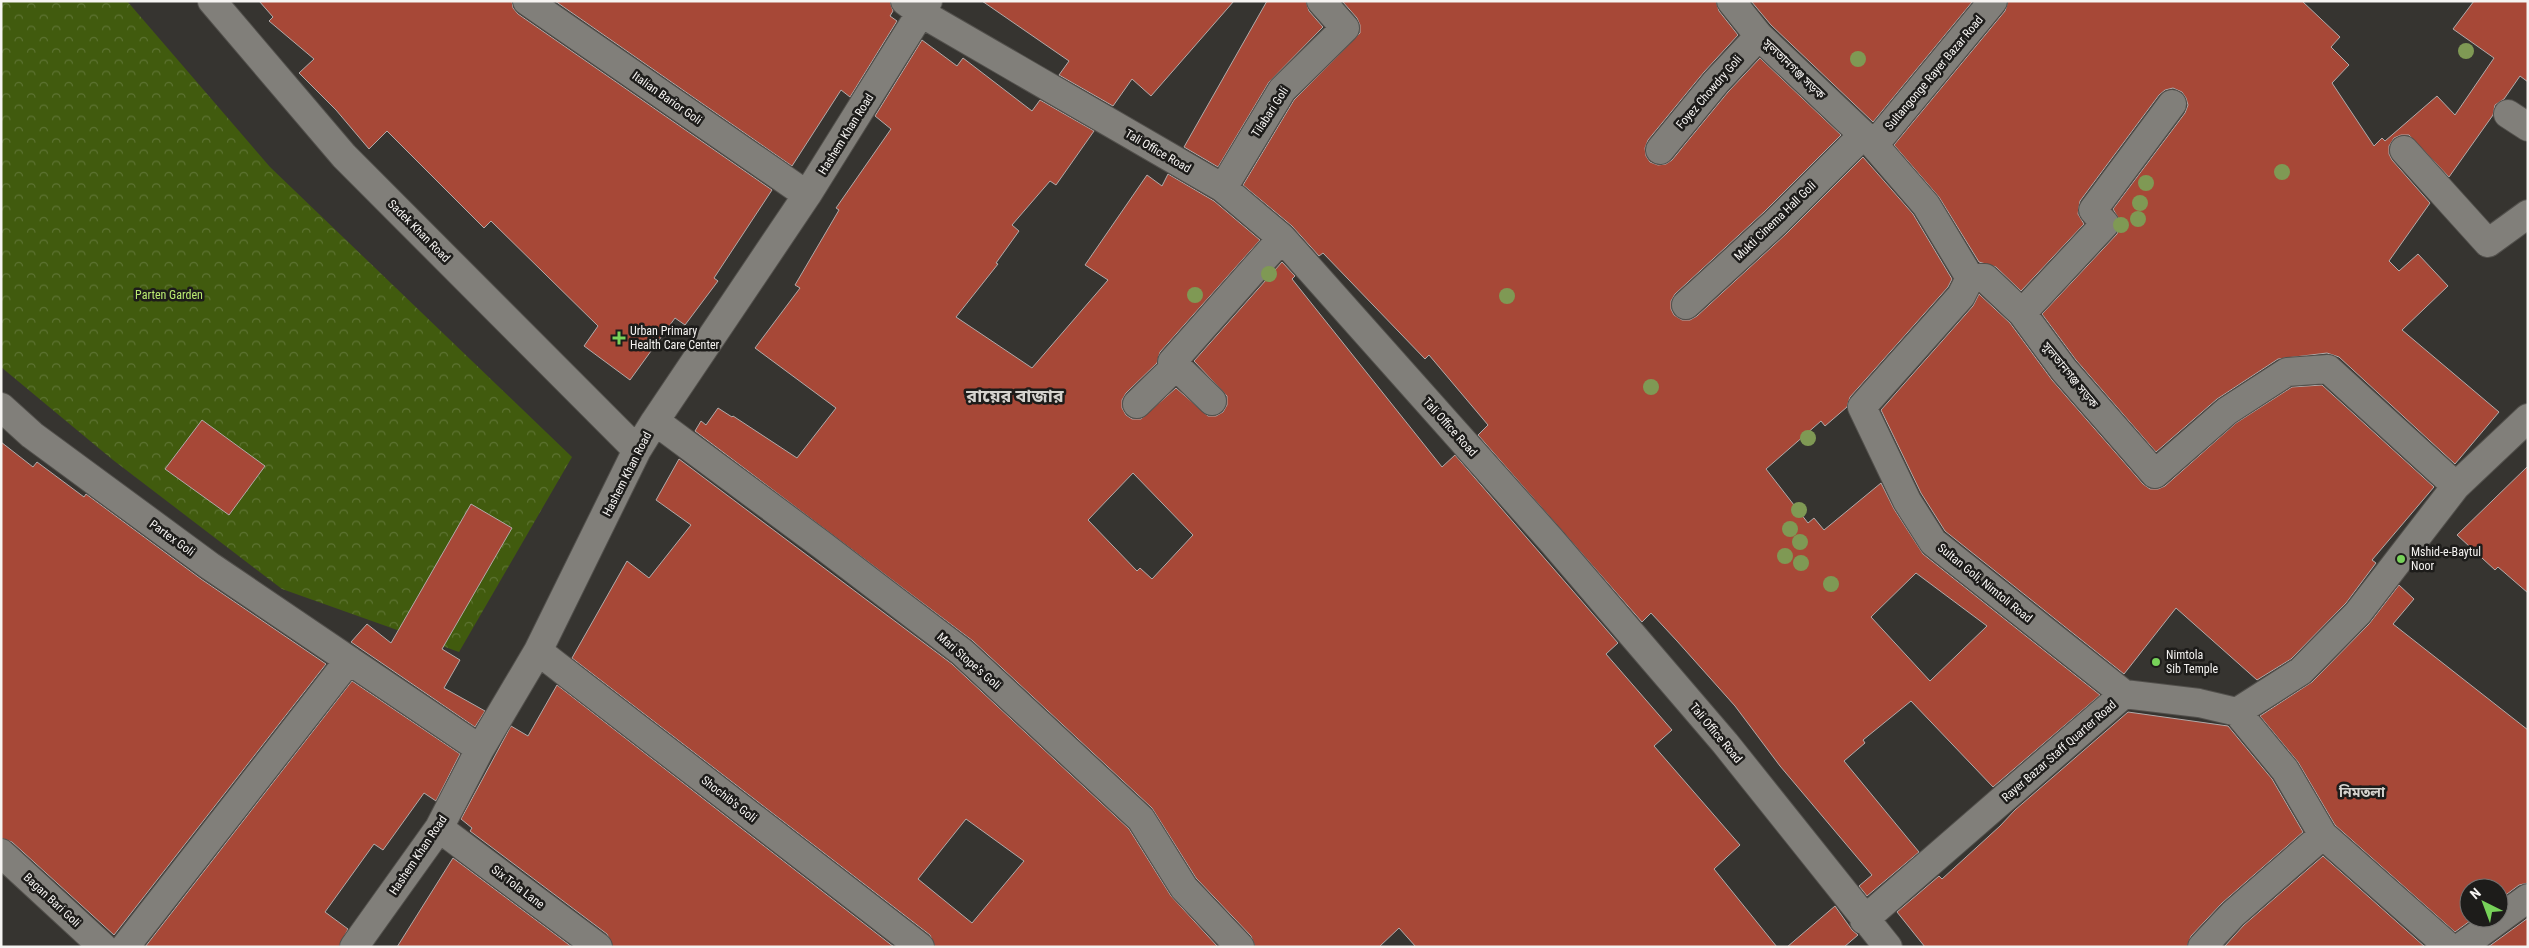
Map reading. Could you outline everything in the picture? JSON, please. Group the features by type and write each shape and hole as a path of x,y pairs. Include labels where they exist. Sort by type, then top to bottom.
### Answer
{"street":[{"name":"Sadek Khan Road","path":"212,1 344,156 637,450"},
{"name":"Italian Barior Goli","path":"527,1 807,195"},
{"name":"Tilabari Goli","path":"1223,188 1282,90 1345,28 1321,1"},
{"name":"সুলতানগঞ্জ সড়ক","path":"1731,1 1759,36 1869,140 1926,205 1970,278 1985,278 2022,313 2064,370 2155,474 2227,411 2287,372 2328,368 2456,486"},
{"name":"Sultangonge Rayer Bazar Road","path":"1869,140 1993,1"},
{"name":"Hashem Khan Road","path":"354,947 439,828 480,749 538,651 637,450 654,421 807,195 918,5"},
{"name":"Tali Office Road","path":"918,5 1223,188 1282,238 1551,540 1725,743 1864,920 1888,947"},
{"name":"Foyez Chowdry Goli","path":"1660,150 1716,82 1759,36"},
{"path":"2022,313 2105,224 2093,210 2172,104"},
{"name":"Mukti Cinema Hall Goli","path":"1686,306 1775,223 1869,140"},
{"path":"2404,150 2488,243 2528,214"},
{"path":"1212,401 1172,362 1282,238"},
{"name":"Sultan Goli, Nimtoli Road","path":"1970,278 1961,296 1862,407 1907,501 1933,542 2124,694"},
{"path":"1137,404 1176,366"},
{"name":"Partex Goli","path":"1,407 32,434 202,561 480,749"},
{"path":"2449,947 2322,835 2286,770 2237,712 2301,671 2352,619 2456,486 2528,418"},
{"name":"Mari Stope's Goli","path":"654,421 822,545 962,652 1141,819 1184,888 1240,947"},
{"name":"Shochib's Goli","path":"538,651 920,947"},
{"path":"126,947 349,660"},
{"name":"Rayer Bazar Staff Quarter Road","path":"1864,920 2124,694 2199,703 2237,712"},
{"name":"Six Tola Lane","path":"439,828 598,947"},
{"path":"2202,947 2233,914 2322,835"},
{"name":"Bagan Bari Goli","path":"1,853 103,947"},
{"path":"2461,947 2528,898"}],"green space":[{"name":"Parten Garden","path":"1,1 127,1 270,167 572,457 459,652 282,589 113,460 1,367"}],"building":[{"path":"259,1 512,1 513,8 518,14 772,190 714,278 718,281 685,325 675,318 630,380 584,346 598,326 491,221 484,228 387,131 369,149 336,110 299,73 314,59 269,21 273,17"},
{"path":"555,1 890,1 893,11 890,16 897,21 850,97 841,90 792,166"},
{"path":"982,1 1234,1 1151,96 1132,79 1113,106 1059,75 1069,61"},
{"path":"1267,1 1306,1 1309,11 1323,27 1269,82 1218,167 1184,147"},
{"path":"1342,1 1716,1 1719,11 1738,35 1704,72 1648,140 1645,148 1646,156 1650,162 1658,165 1666,164 1672,160 1728,92 1760,58 1841,135 1764,212 1675,294 1671,301 1671,309 1674,315 1682,320 1690,320 1697,316 1786,234 1863,157 1913,214 1952,279 1948,287 1850,397 1847,407 1825,426 1821,421 1766,469 1808,523 1814,518 1824,530 1881,483 1894,509 1923,554 2100,695 1993,787 1911,701 1863,740 1865,743 1844,761 1919,852 1867,896 1859,886 1872,875 1780,766 1735,706 1677,641 1651,613 1642,622 1478,435 1488,425 1429,355 1425,359 1323,253 1319,256 1292,226 1243,185 1294,100 1360,33 1360,25 1357,18","holes":["1916,573 1987,626 1930,681 1871,617"]},
{"path":"1751,1 1973,1 1873,122 1771,25"},
{"path":"2008,1 2302,1 2340,37 2331,47 2349,65 2332,83 2374,146 2382,138 2385,141 2437,96 2455,115 2494,58 2453,29 2474,1 2528,1 2528,82 2520,76 2504,99 2495,105 2493,115 2449,177 2409,135 2401,135 2394,138 2389,146 2389,154 2392,160 2430,203 2389,261 2399,271 2418,254 2448,286 2402,330 2499,412 2455,464 2339,357 2327,353 2278,359 2217,399 2156,452 2076,360 2042,314 2117,234 2120,221 2113,209 2185,113 2188,105 2182,92 2173,88 2165,90 2159,95 2080,201 2078,214 2084,224 2021,291 1996,267 1979,262 1939,197 1894,145 2005,11"},
{"path":"922,40 957,66 963,58 1032,111 1040,100 1094,131 1056,185 1050,181 1012,225 1019,231 996,263 998,264 956,317 1032,368 1108,280 1085,265 1147,175 1162,186 1168,174 1214,201 1260,240 1160,352 1157,363 1126,393 1122,400 1122,408 1126,415 1132,419 1141,419 1176,388 1208,416 1216,416 1223,412 1227,405 1227,396 1194,361 1282,262 1295,276 1292,279 1442,467 1455,455 1618,643 1606,654 1672,730 1654,746 1740,845 1714,869 1777,947 1416,947 1399,928 1379,947 1255,947 1251,936 1196,878 1152,808 973,641 695,431 701,421 706,425 718,408 797,458 836,408 755,348 800,288 795,285 839,210 836,208 891,129 875,116","holes":["1133,473 1193,535 1152,579 1140,568 1137,571 1088,520"]},
{"path":"1979,294 2010,323 2052,380 2143,484 2150,489 2158,489 2165,486 2236,423 2292,387 2322,385 2434,487 2372,560 2376,563 2346,603 2291,659 2257,680 2176,608 2124,674 1945,531 1921,493 1881,410 1973,306"},
{"path":"202,420 265,466 229,515 165,469"},
{"path":"1,442 33,467 37,462 84,497 86,494 201,579 326,664 114,935 12,842 1,838"},
{"path":"679,459 952,664 1129,829 1171,896 1218,947 935,947 930,935 572,658 627,561 649,578 691,525 656,500","holes":["966,819 1024,861 972,923 918,879"]},
{"path":"2528,466 2528,593 2498,567 2495,570 2457,535"},
{"path":"471,504 512,528 442,649 460,660 444,688 485,711 475,727 351,642 367,624 391,643"},
{"path":"2399,585 2414,599 2393,624 2528,730 2528,883 2519,885 2509,892 2509,878 2459,878 2460,928 2455,932 2335,825 2298,762 2260,716 2312,682 2369,624"},
{"path":"352,681 460,754 436,801 424,793 383,850 374,844 325,912 348,929 339,947 145,947"},
{"path":"557,685 894,947 613,947 607,934 470,831 472,828 461,819 511,726 528,736"},
{"path":"2128,712 2228,726 2272,779 2303,832 2222,903 2191,936 2187,947 1925,947 1897,912 1939,876 1942,879 2015,810"},
{"path":"2323,856 2425,947 2224,947 2244,925"},
{"path":"453,858 572,947 397,947"},
{"path":"1835,906 1852,930 1858,935 1844,947 1787,947"},
{"path":"2528,918 2528,947 2488,947"}],"place":[{"name":"Urban Primary Health Care Center","path":"619,338"},
{"name":"Mshid-e-Baytul Noor","path":"2401,559"},
{"name":"Nimtola Sib Temple","path":"2156,662"}],"district":[{"name":"রায়ের বাজার","path":"1015,396"},
{"name":"নিমতলা","path":"2362,792"}]}
